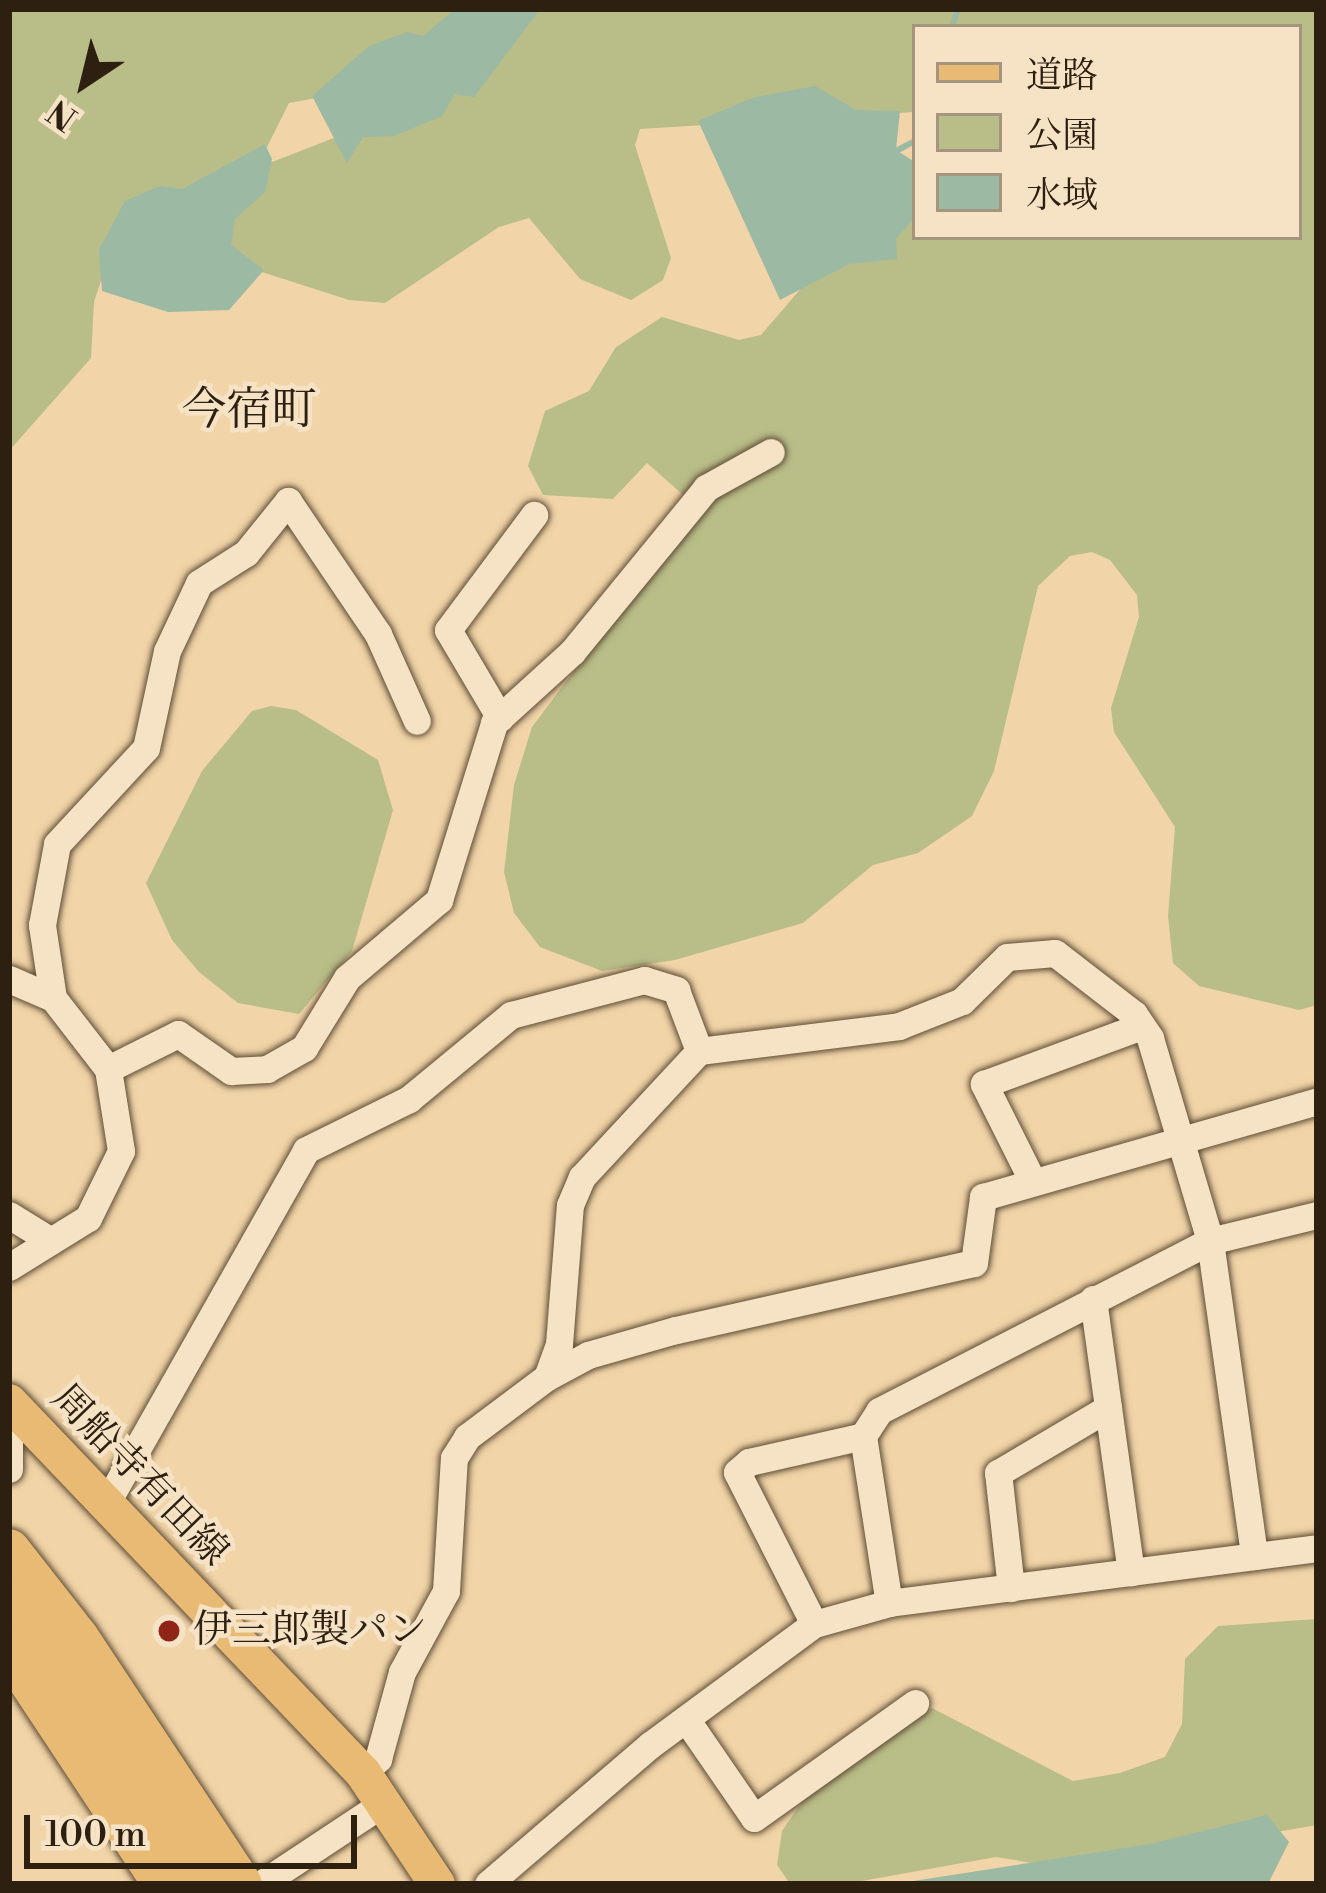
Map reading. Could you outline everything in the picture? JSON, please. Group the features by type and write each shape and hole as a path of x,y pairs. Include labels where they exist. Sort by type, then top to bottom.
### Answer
{"highway":[{"path":"9,1550 77,1638 241,1884"},
{"path":"9,1600 201,1884"},
{"path":"9,1650 164,1884"},
{"path":"9,1681 143,1884"}],"main road":[{"name":"周船寺有田線","path":"9,1402 372,1789 437,1884"}],"street":[{"path":"108,1069 178,1034 231,1071 267,1069 304,1048 347,979 439,900 500,718 572,652 706,488 771,452"},
{"path":"53,998 42,925 57,844 146,748 167,651 199,583 246,553 288,501 378,634 417,721"},
{"path":"500,718 448,630 534,515"},
{"path":"547,1377 559,1344 563,1242 582,1177 699,1051 899,1026 962,1001 1007,956 1055,952 1142,1026 1184,1138 1210,1241 1254,1556"},
{"path":"9,979 53,998 108,1069 121,1150 88,1218 9,1267"},
{"path":"107,1502 306,1150 409,1099 511,1015 644,980 676,990 699,1051"},
{"path":"1033,1182 984,1084 1142,1026"},
{"path":"261,1884 372,1789 402,1672 446,1592 454,1459 467,1437 547,1377 588,1355 676,1330 974,1263 983,1197 1317,1101"},
{"path":"9,1215 51,1240"},
{"path":"889,1603 863,1436 879,1411 1210,1241 1317,1215"},
{"path":"1093,1299 1131,1573"},
{"path":"1011,1588 998,1473 1108,1408"},
{"path":"814,1624 737,1472 749,1462 863,1436"},
{"path":"9,1441 9,1469"},
{"path":"488,1884 686,1719 814,1624 889,1603 1317,1548"},
{"path":"686,1719 754,1818 915,1702"}],"green space":[{"path":"9,9 486,9 327,96 289,103 258,165 114,240 94,302 91,358 9,451"},
{"path":"524,9 1317,9 1317,1005 1299,1010 1199,986 1173,963 1168,916 1175,827 1114,732 1111,708 1139,617 1137,595 1110,560 1092,552 1070,556 1038,586 994,771 972,816 918,853 873,865 803,923 675,960 602,971 540,947 514,913 504,872 514,785 532,727 697,507 647,463 613,499 543,495 528,466 545,411 589,391 616,347 662,317 739,340 761,335 804,285 912,215 912,240 1302,240 1302,24 912,24 912,112 640,129 635,145 671,258 663,280 631,300 580,279 529,218 499,227 385,303 349,300 243,266 227,247 232,216 267,164 339,136"},
{"path":"271,706 296,710 378,760 393,810 352,951 299,1014 238,1003 199,972 172,940 146,883 202,771 252,711"},
{"path":"1317,1619 1317,1825 1063,1868 996,1857 845,1884 790,1884 777,1865 782,1831 805,1797 888,1725 932,1708 1073,1781 1120,1773 1165,1757 1182,1724 1185,1659 1218,1626"}],"water":[{"path":"455,9 540,9 474,97 455,94 442,116 394,136 363,137 347,163 312,96 369,46 408,32 423,36"},
{"path":"815,86 856,110 900,111 896,150 912,160 912,220 896,239 897,259 849,264 780,300 698,121 752,98"},
{"path":"265,144 272,159 265,192 235,219 231,245 264,270 229,310 168,312 102,291 99,250 125,201 160,186 182,189"},
{"path":"1267,1815 1289,1842 1268,1884 894,1884 1150,1844"}],"waterway":[{"path":"953,24 958,9"},
{"path":"896,151 912,143"}],"place":[{"name":"伊三郎製パン","path":"169,1631"}],"district":[{"name":"今宿町","path":"249,411"}]}
